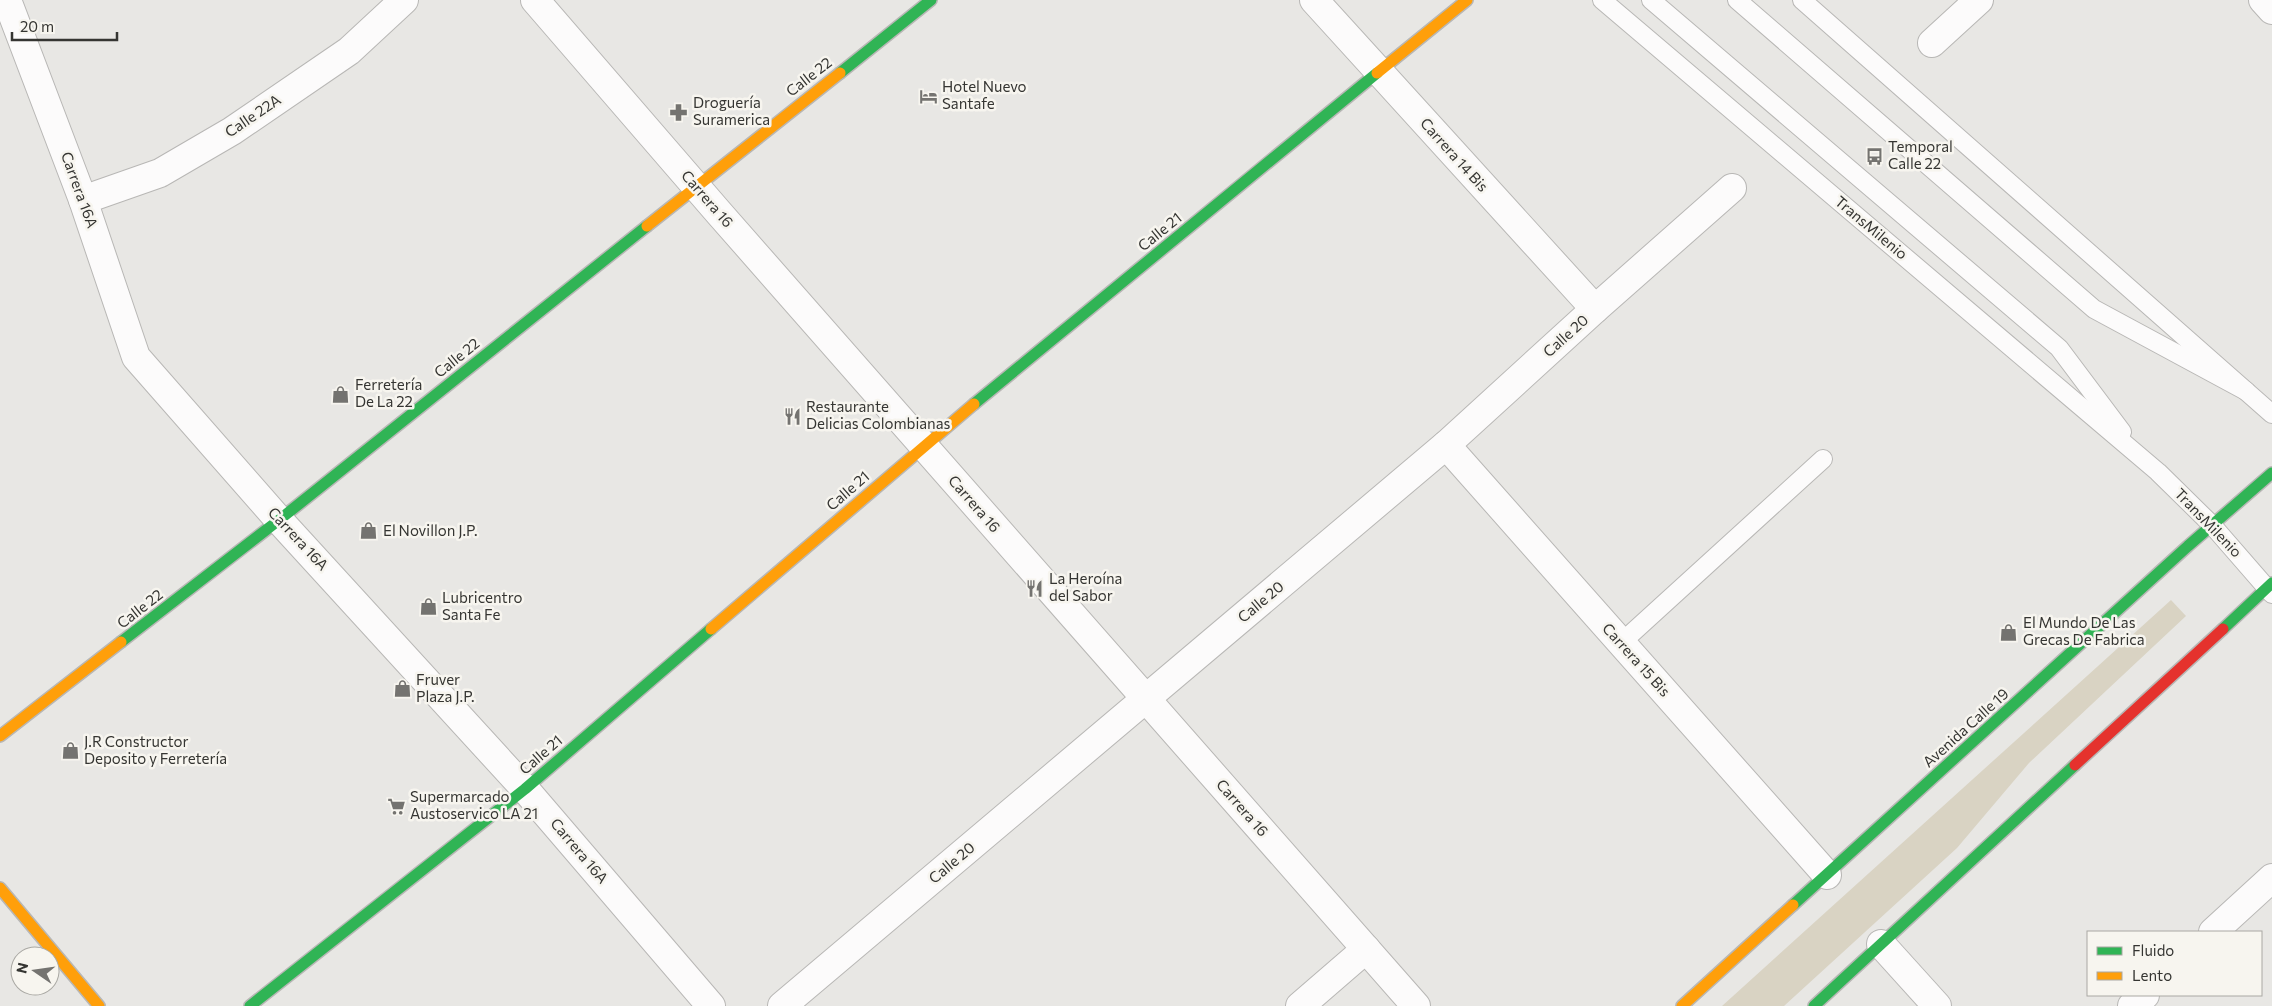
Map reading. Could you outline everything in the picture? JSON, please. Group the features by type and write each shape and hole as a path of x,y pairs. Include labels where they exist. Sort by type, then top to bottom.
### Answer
{"street":[{"name":"Carrera 16A","path":"7,0 83,200 136,357 279,520 525,789 711,1006"},
{"name":"Calle 22A","path":"83,200 160,173 232,131 350,51 404,0"},
{"name":"Carrera 16","path":"535,0 923,446 1416,1006"},
{"name":"Calle 22","path":"0,736 279,520 931,0"},
{"name":"Carrera 14 Bis","path":"1314,0 1595,309"},
{"name":"Calle 21","path":"250,1006 525,789 923,446 1467,0"},
{"path":"1932,43 1979,0"},
{"path":"2263,0 2272,10"},
{"name":"Calle 20","path":"782,1006 1446,446 1595,309 1732,188"},
{"name":"Carrera 15 Bis","path":"1446,446 1827,875"},
{"name":"Avenida Calle 19","path":"1682,1006 2212,525 2272,474"},
{"path":"1814,1006 2270,588"},
{"path":"2214,931 2272,878"},
{"path":"0,888 99,1006"},
{"path":"1881,944 1937,1006"},
{"path":"1300,1006 1366,949"},
{"path":"2132,1006 2144,996"}],"lane":[{"name":"TransMilenio","path":"1602,0 2140,456 2212,525 2270,588"},
{"name":"TransMilenio","path":"1651,0 2059,348 2140,456"},
{"path":"1737,0 2094,309 2246,391"},
{"path":"1802,0 1892,77 2272,414"},
{"path":"1621,643 1823,459"}],"shaded area":[{"path":"2171,600 2186,616 2029,763 1957,848 1784,1006 1722,1006"}],"traffic: fast":[{"path":"840,73 931,0"},
{"path":"974,404 1377,73"},
{"path":"121,642 279,520 647,226"},
{"path":"1793,905 2188,546 2272,473"},
{"path":"2223,629 2272,583"},
{"path":"250,1006 525,789 711,629"},
{"path":"1814,1006 2075,765"}],"traffic: slow":[{"path":"1377,73 1467,0"},
{"path":"647,226 840,73"},
{"path":"711,629 974,404"},
{"path":"0,736 121,642"},
{"path":"0,888 99,1006"},
{"path":"1682,1006 1793,905"}],"traffic: jam":[{"path":"2075,765 2223,629"}],"place":[{"name":"Hotel Nuevo Santafe","path":"928,96"},
{"name":"Droguería Suramerica","path":"679,112"},
{"name":"Temporal Calle 22","path":"1874,156"},
{"name":"Ferretería De La 22","path":"341,394"},
{"name":"Restaurante Delicias Colombianas","path":"792,416"},
{"name":"El Novillon J.P.","path":"369,531"},
{"name":"La Heroína del Sabor","path":"1035,588"},
{"name":"Lubricentro Santa Fe","path":"428,607"},
{"name":"El Mundo De Las Grecas De Fabrica","path":"2009,632"},
{"name":"Fruver Plaza J.P.","path":"402,689"},
{"name":"J.R Constructor Deposito y Ferretería","path":"70,751"},
{"name":"Supermarcado Austoservico LA 21","path":"396,806"}]}
